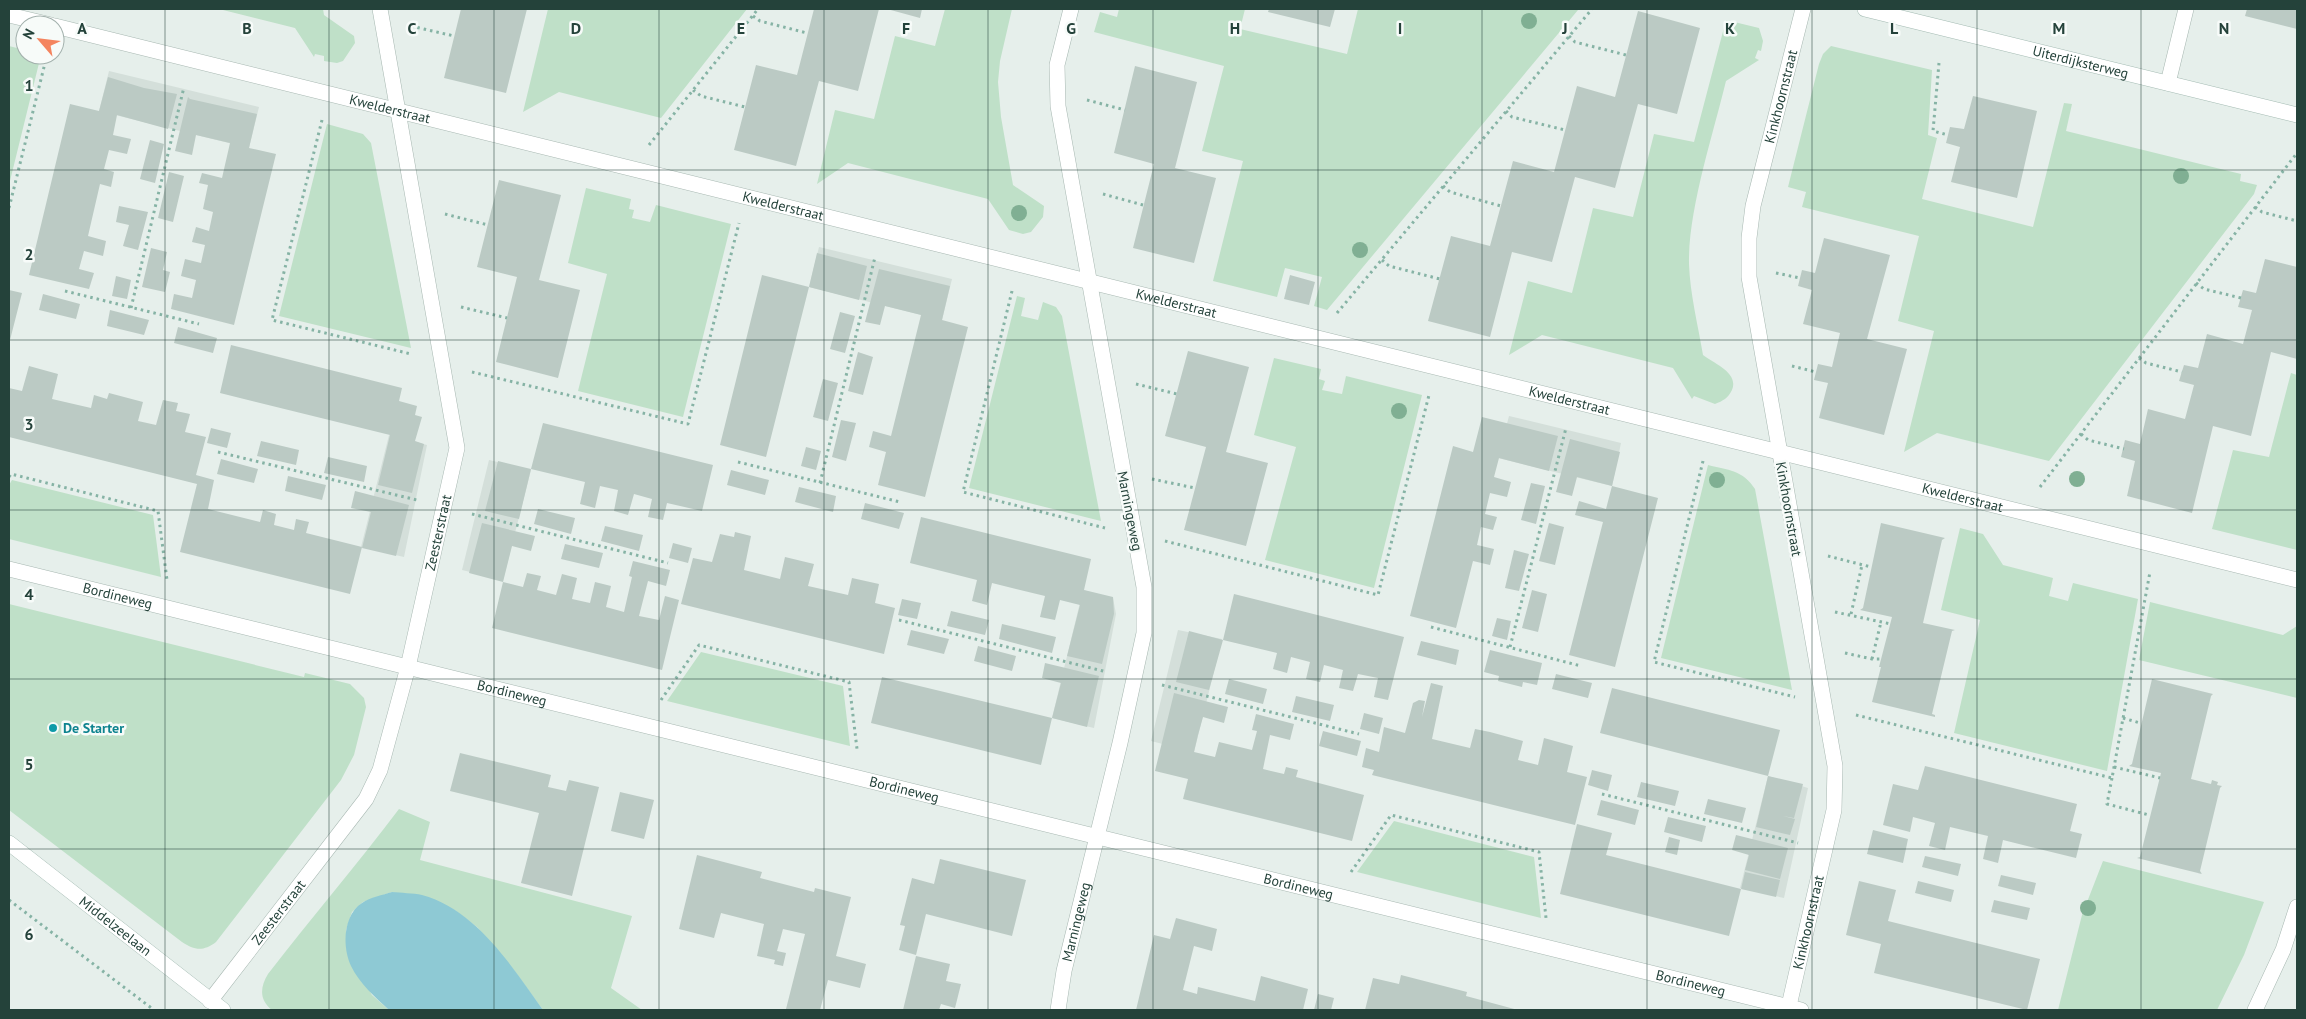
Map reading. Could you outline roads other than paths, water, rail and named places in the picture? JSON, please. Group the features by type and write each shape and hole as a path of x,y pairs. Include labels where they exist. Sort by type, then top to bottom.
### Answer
{"street":[{"name":"Zeesterstraat","path":"216,1006 366,798 380,770 408,667 457,448 380,9"},
{"name":"Marningeweg","path":"1058,1010 1064,971 1144,634 1144,587 1058,106 1057,64 1071,9"},
{"name":"Kinkhoornstraat","path":"1792,1009 1824,850 1834,810 1835,766 1749,277 1749,238 1753,206 1802,9"},
{"name":"Uiterdijksterweg","path":"1865,9 2297,115"},
{"path":"2168,83 2186,9"},
{"name":"Kwelderstraat","path":"65,28 2297,580"},
{"name":"Bordineweg","path":"9,569 1792,1009"},
{"name":"Middelzeelaan","path":"9,843 216,1006"},
{"path":"2255,1010 2283,950 2297,907"}],"water":[{"path":"392,892 422,895 442,902 460,913 492,942 543,1010 389,1010 368,990 354,972 346,950 346,932 351,915 356,908 369,899"}],"place":[{"name":"De Starter","path":"53,728"}]}
